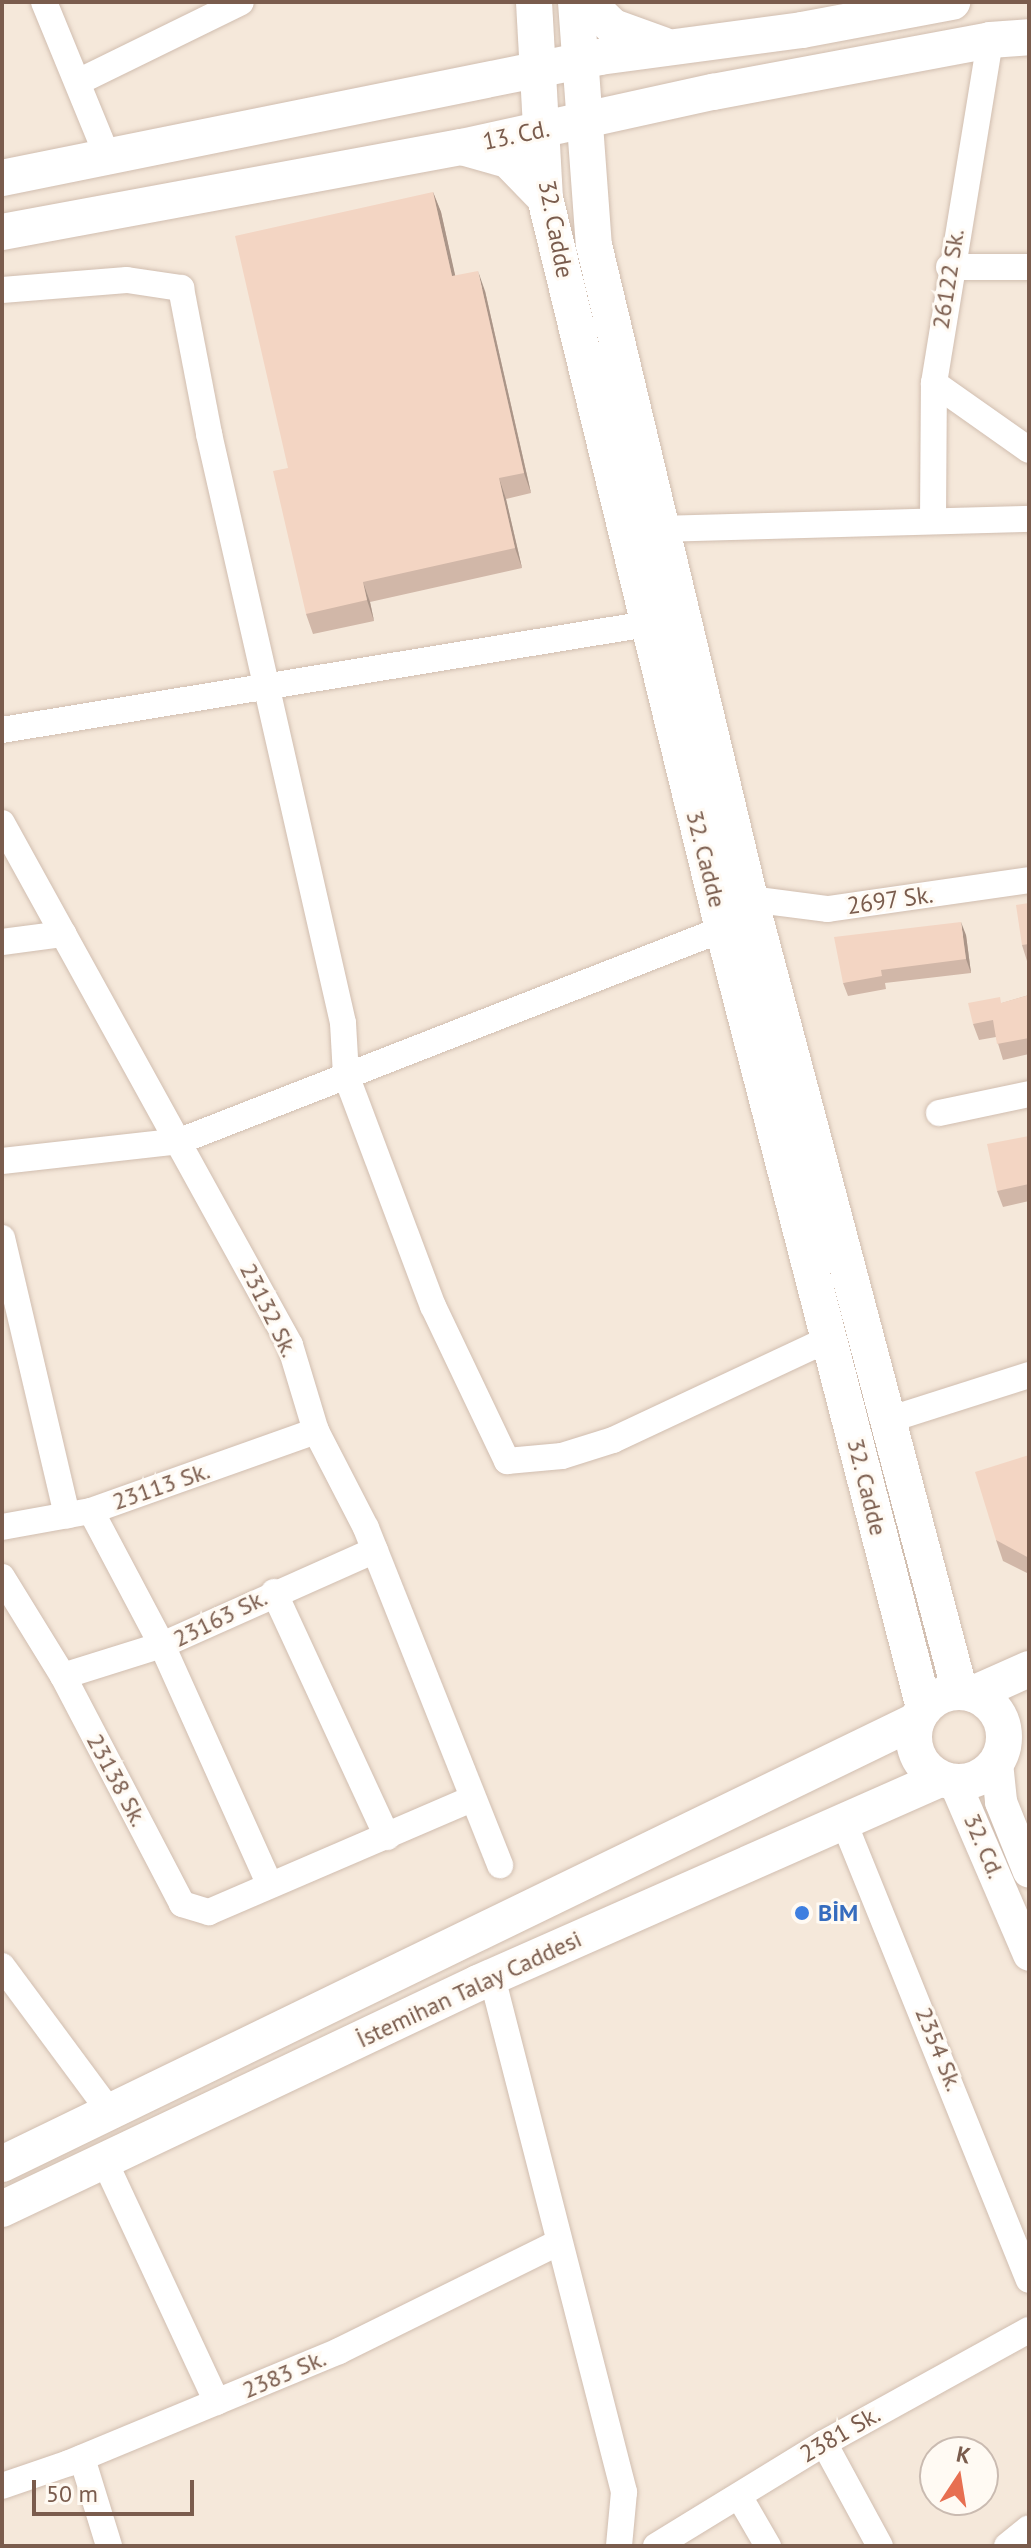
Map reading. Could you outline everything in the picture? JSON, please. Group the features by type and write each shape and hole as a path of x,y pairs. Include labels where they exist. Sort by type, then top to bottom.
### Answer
{"main road":[{"name":"32. Cadde","path":"531,2 536,63 531,131 545,198 647,624 921,1714"},
{"path":"459,85 497,60 521,29 531,2"},
{"path":"536,63 554,29 553,2"},
{"name":"32. Cadde","path":"576,2 590,59 585,126 594,245 750,899 885,1421 966,1693"},
{"path":"587,2 613,27 669,46"},
{"path":"2,178 459,85 536,63 590,59 802,30 952,2"},
{"path":"590,59 653,70 763,52 802,30"},
{"name":"13. Cd.","path":"2,232 343,166 462,147 531,131 585,126 644,108 990,40 1029,37"},
{"path":"591,192 614,135 644,108"},
{"path":"343,166 372,143 472,121 531,131"},
{"path":"585,126 570,155 577,209 594,245"},
{"path":"462,147 508,160 545,198"},
{"path":"966,1693 1001,1721 1010,1749 985,1775 947,1781 919,1759 914,1746 921,1714 934,1699 966,1693 1029,1669"},
{"name":"İstemihan Talay Caddesi","path":"2,2164 921,1714"},
{"name":"İstemihan Talay Caddesi","path":"2,2209 492,1977 843,1820 947,1781"}],"street":[{"path":"44,2 80,81 108,158"},
{"path":"80,81 224,5"},
{"name":"26122 Sk.","path":"933,520 934,383 949,267 990,40"},
{"path":"949,267 1029,267"},
{"path":"2,290 127,280 181,288 264,685 343,1023 346,1075 433,1306 507,1461 562,1456 613,1440 829,1339"},
{"path":"934,383 1029,450"},
{"path":"662,529 1029,519"},
{"path":"2,730 647,624"},
{"name":"23132 Sk.","path":"2,823 290,1345 316,1431 375,1550 500,1865"},
{"name":"2697 Sk.","path":"750,899 828,909 1029,880"},
{"path":"2,1161 180,1141 723,929"},
{"path":"2,942 63,934"},
{"path":"939,1113 1029,1094"},
{"path":"2,1238 79,1513 162,1645 270,1885"},
{"path":"885,1421 1029,1375"},
{"name":"23113 Sk.","path":"2,1527 79,1513 316,1431"},
{"name":"23163 Sk.","path":"63,1676 162,1645 274,1592 375,1550"},
{"name":"23138 Sk.","path":"2,1577 63,1676 182,1904 209,1912 472,1799"},
{"path":"274,1592 387,1837"},
{"name":"32. Cd.","path":"1010,1749 1001,1802 1029,1872"},
{"name":"32. Cd.","path":"947,1781 1029,1955"},
{"name":"2354 Sk.","path":"843,1820 1029,2280"},
{"path":"2,1966 110,2112"},
{"path":"492,1977 624,2492 619,2546"},
{"path":"104,2160 217,2402"},
{"name":"2383 Sk.","path":"2,2486 82,2458 339,2351 558,2243"},
{"name":"2381 Sk.","path":"656,2546 824,2443 1029,2330"},
{"path":"824,2443 880,2546"},
{"path":"82,2458 109,2546"},
{"path":"739,2496 768,2546"},
{"path":"1007,2546 1029,2528"}],"shaded area":[{"path":"2,2 1029,2 1029,2546 2,2546"}],"building":[{"path":"433,192 452,276 478,271 524,473 499,478 515,548 363,582 367,600 306,614 273,471 288,468 235,236"},
{"path":"1029,903 1029,944 1022,945 1016,905"},
{"path":"961,922 966,959 881,970 882,976 843,983 834,937"},
{"path":"1029,995 1029,1038 997,1044 993,1020 973,1024 968,1003 1000,997 1001,1003"},
{"path":"1029,1136 1029,1184 997,1191 987,1144"},
{"path":"1029,1455 1029,1558 996,1540 975,1472"}],"place":[{"name":"BİM","path":"802,1913"}]}
